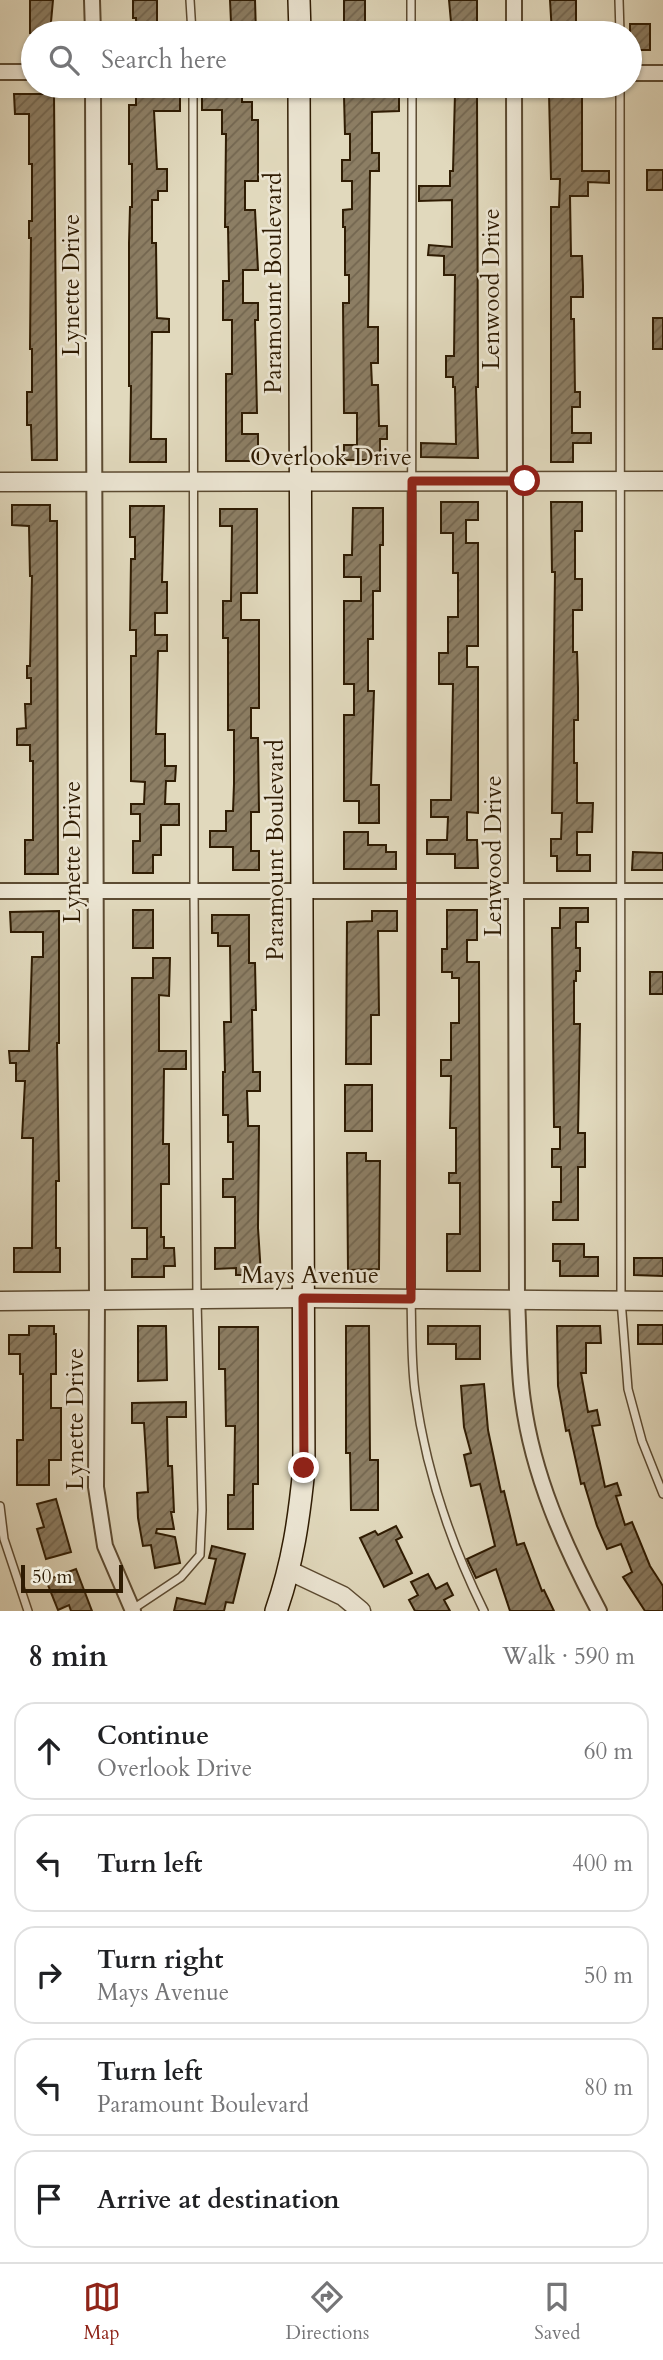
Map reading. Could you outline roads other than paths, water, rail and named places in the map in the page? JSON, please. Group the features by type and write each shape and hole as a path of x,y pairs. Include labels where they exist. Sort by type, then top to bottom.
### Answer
{"main road":[{"path":"299,0 300,21"},
{"name":"Paramount Boulevard","path":"276,1611 290,1571 299,1526 304,1468 299,98"}],"street":[{"path":"92,0 93,21"},
{"path":"514,0 514,21"},
{"path":"0,72 21,72"},
{"path":"642,73 663,73"},
{"name":"Lynette Drive","path":"93,98 96,1488 105,1546 133,1610"},
{"name":"Lenwood Drive","path":"514,98 517,1300 522,1400 537,1473 566,1545 599,1611"},
{"name":"Overlook Drive","path":"0,482 663,481"},
{"path":"0,891 663,891"},
{"name":"Mays Avenue","path":"0,1301 303,1298 663,1301"},
{"path":"290,1571 343,1596 361,1611"}],"lane":[{"path":"190,0 191,21"},
{"path":"411,0 411,21"},
{"path":"619,0 620,21"},
{"path":"133,1610 181,1577 200,1555 194,891 193,98"},
{"path":"412,98 411,1299 415,1390 431,1471 448,1528 484,1611"},
{"path":"620,98 623,891 621,1300 628,1389 642,1441 663,1494"},
{"path":"0,1506 4,1539 28,1611"}]}
